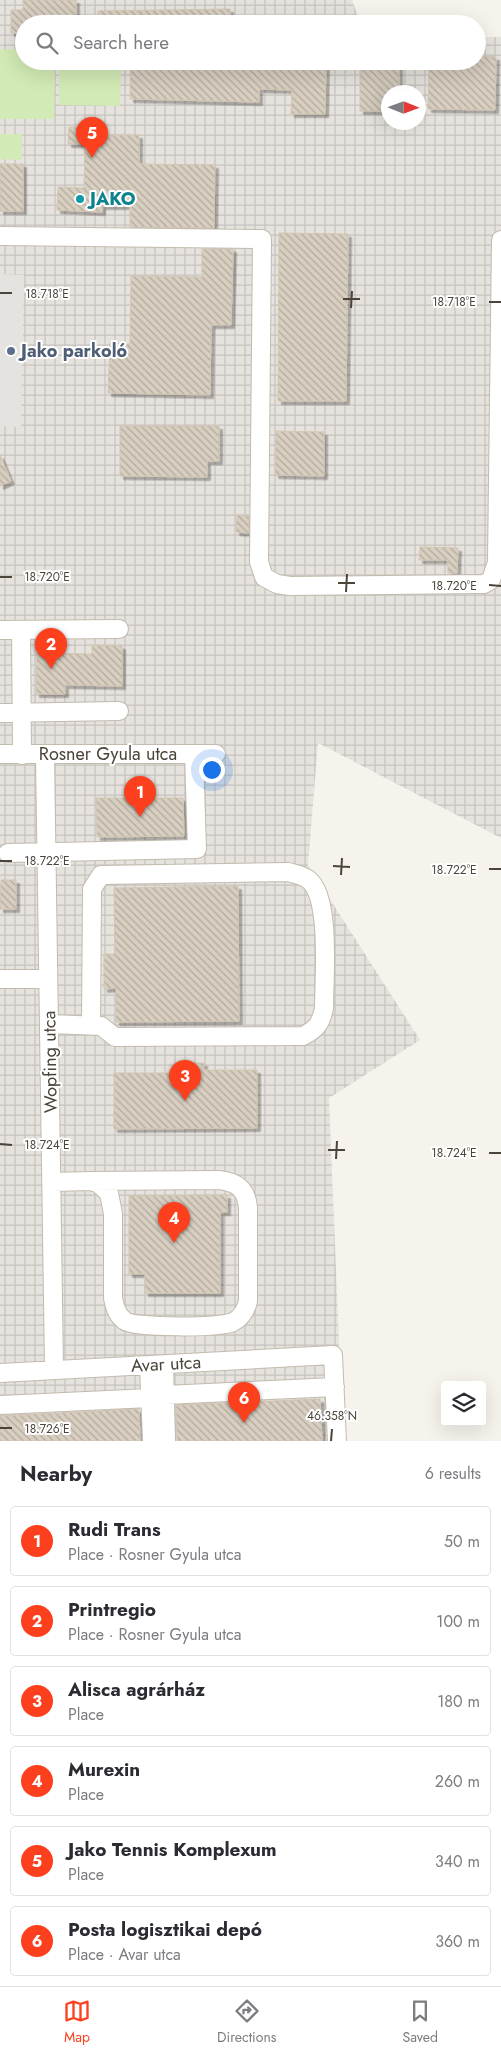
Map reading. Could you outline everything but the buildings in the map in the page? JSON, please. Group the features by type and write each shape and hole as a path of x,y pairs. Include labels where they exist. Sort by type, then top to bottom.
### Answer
{"street":[{"path":"0,236 262,240 259,562 264,577 277,584 290,586 484,584 491,580 497,562 501,240"},
{"path":"0,630 119,629"},
{"path":"21,630 22,755"},
{"path":"0,713 119,712"},
{"name":"Rosner Gyula utca","path":"0,754 216,754"},
{"path":"8,853 196,849 194,754"},
{"name":"Wopfing utca","path":"45,755 54,1369"},
{"path":"49,1024 91,1026 101,1026 115,1037 303,1036 313,1031 321,1022 324,1008 323,910 319,894 309,880 288,872 101,875 92,889 91,1026"},
{"path":"0,979 48,979"},
{"path":"51,1182 90,1181 219,1180 232,1181 239,1186 247,1198 248,1207 248,1301 242,1314 226,1325 134,1325 120,1316 113,1298 112,1202 105,1188 90,1181"},
{"name":"Avar utca","path":"0,1373 333,1355 335,1388"},
{"path":"157,1365 158,1396 166,1441"},
{"path":"0,1405 335,1388 337,1441"},
{"path":"152,1441 158,1396"}],"shaded area":[{"path":"0,0 352,0 358,15 15,15 15,70 486,70 486,37 501,37 501,838 318,743 308,865 420,1040 329,1098 343,1441 0,1441"},
{"name":"Jako parkoló","path":"0,274 24,275 21,427 0,426"}],"green space":[{"path":"0,49 15,50 15,70 55,70 54,119 0,119"},
{"path":"59,70 121,70 120,106 59,105"},
{"path":"0,134 22,134 22,160 0,159"}],"place":[{"name":"Jako Tennis Komplexum","path":"92,158"},
{"name":"JAKO","path":"80,199"},
{"name":"Jako parkoló","path":"11,351"},
{"name":"Printregio","path":"51,669"},
{"name":"Rudi Trans","path":"140,817"},
{"name":"Alisca agrárház","path":"185,1101"},
{"name":"Murexin","path":"174,1243"},
{"name":"Posta logisztikai depó","path":"244,1423"}]}
